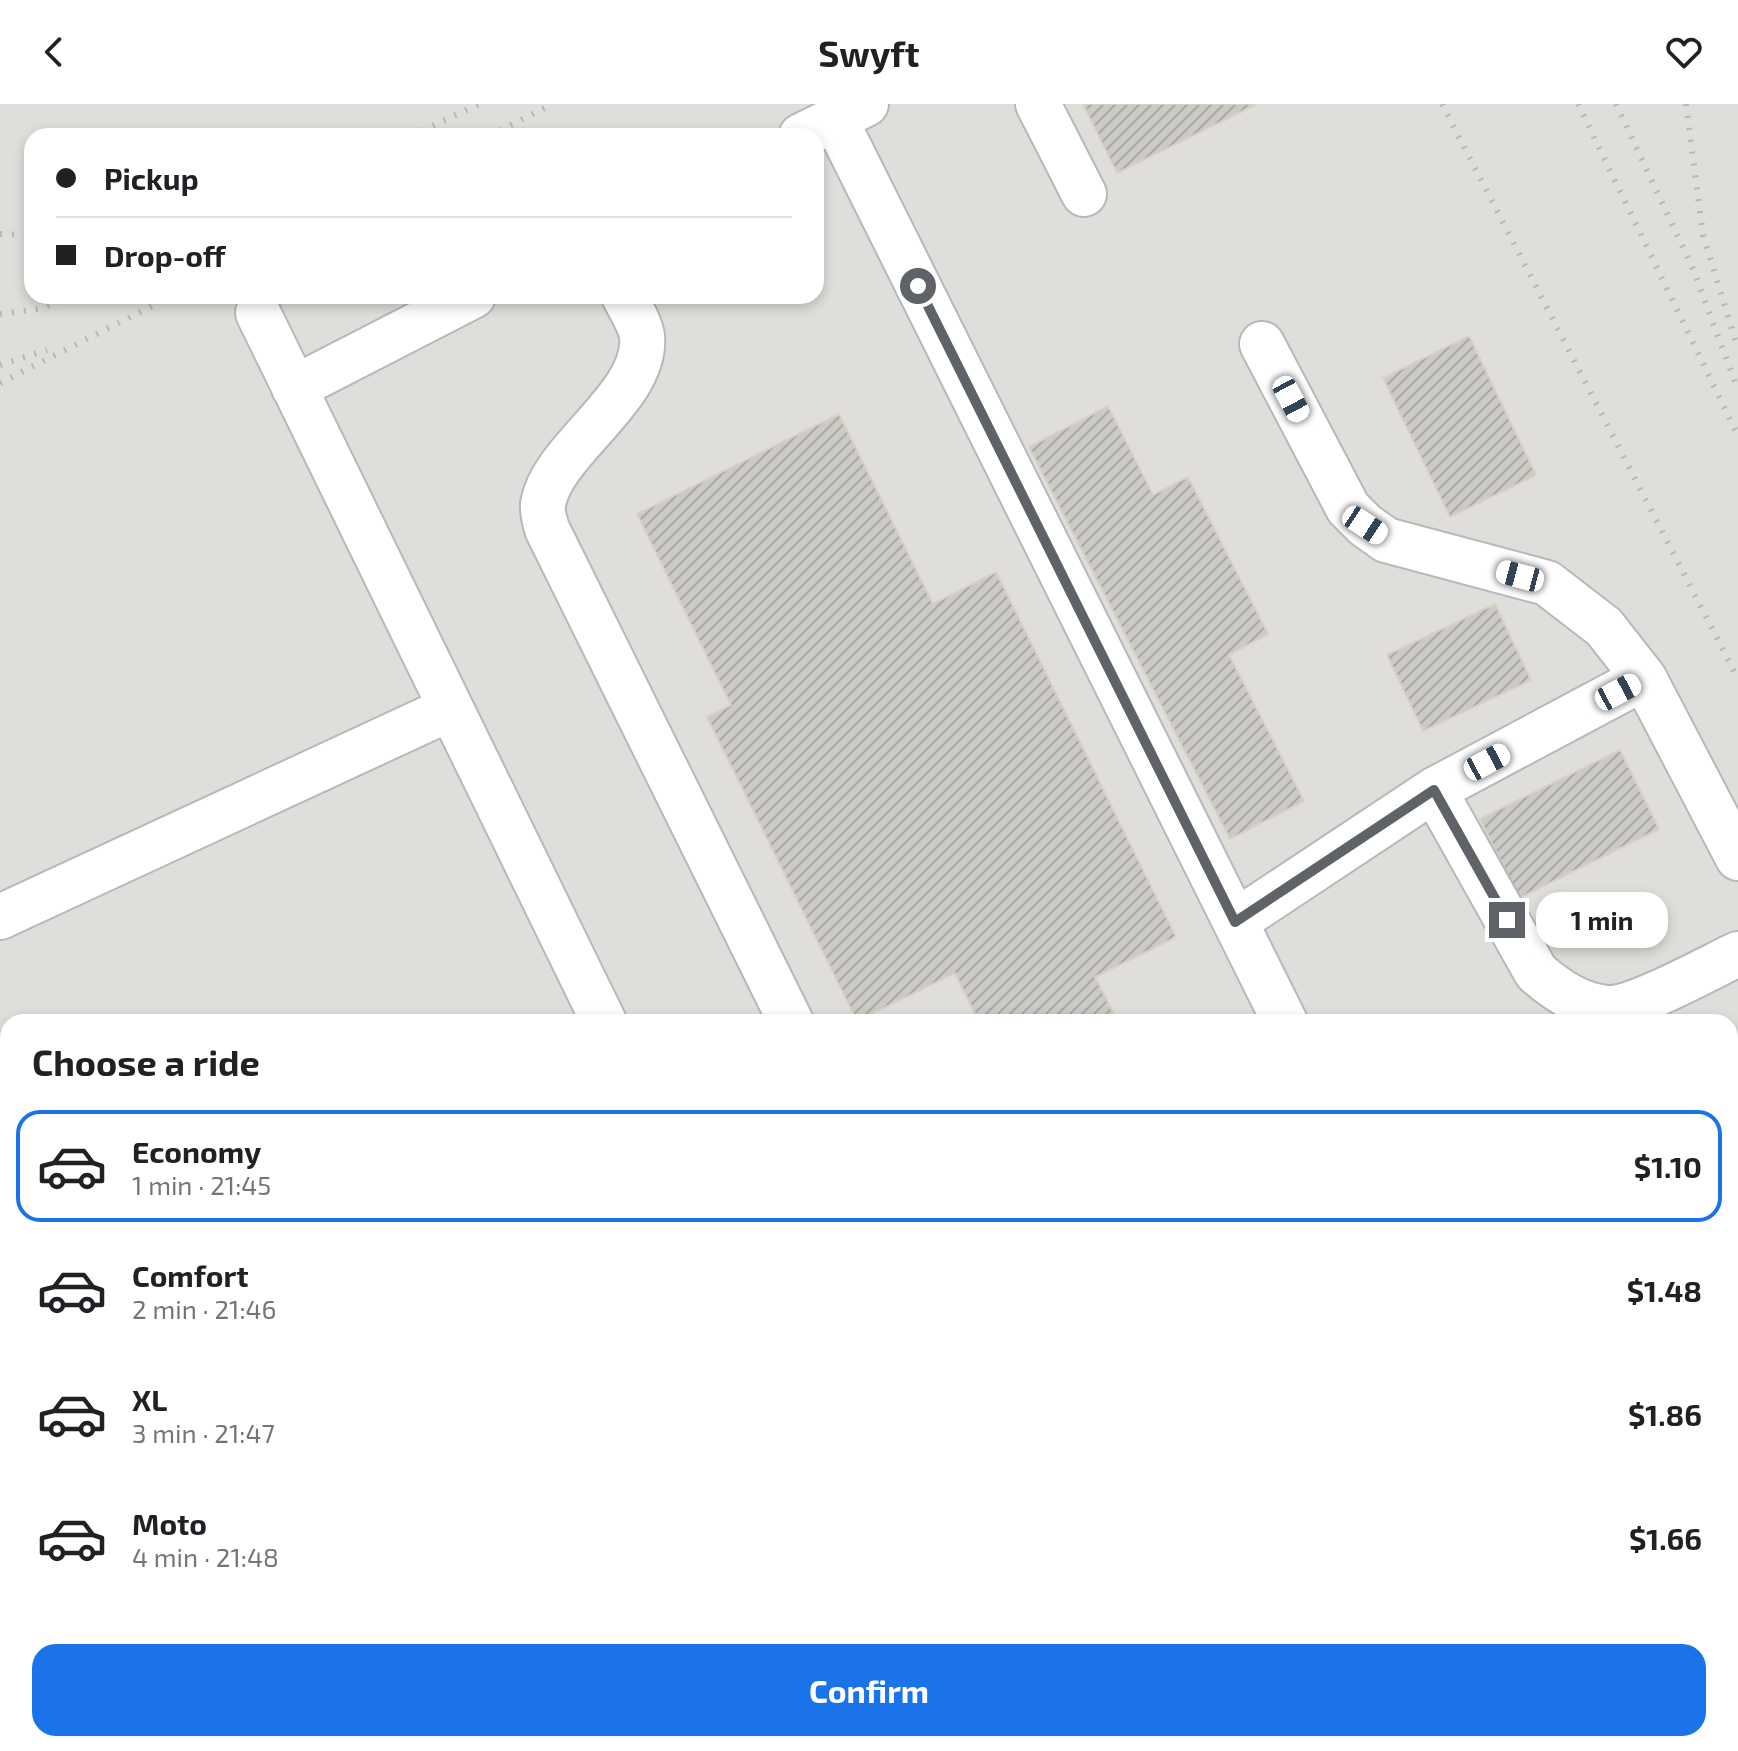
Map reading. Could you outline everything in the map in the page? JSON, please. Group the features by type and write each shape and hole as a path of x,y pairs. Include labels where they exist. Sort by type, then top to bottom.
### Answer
{"lane":[{"path":"1038,104 1084,194"},
{"path":"834,120 1281,1014"},
{"path":"294,388 457,304"},
{"path":"628,304 642,334 640,356 630,380 552,482 542,506 547,529 787,1014"},
{"path":"258,313 600,1014"},
{"path":"1262,344 1348,508 1365,525 1386,540 1547,583 1604,627 1644,678 1738,858"},
{"path":"1235,922 1434,790 1644,678"},
{"path":"0,917 449,709"},
{"path":"1434,790 1536,972 1557,992 1607,1008 1631,1003 1738,954"}],"shaded area":[{"path":"0,104 1738,104 1738,1014 0,1014"}],"building":[{"path":"1083,104 1257,104 1117,173"},
{"path":"1469,336 1536,475 1450,517 1383,378"},
{"path":"1108,406 1153,495 1188,477 1268,634 1229,655 1304,801 1230,839 1029,447"},
{"path":"839,414 933,604 996,572 1176,937 1095,977 1114,1014 975,1014 955,973 871,1014 854,1014 707,717 731,705 637,514"},
{"path":"1495,604 1531,680 1423,731 1387,655"},
{"path":"1620,750 1659,829 1519,898 1480,819"}],"railway":[{"path":"428,128 479,104"},
{"path":"505,128 553,104"},
{"path":"1442,104 1738,679"},
{"path":"1578,104 1738,436"},
{"path":"1616,104 1693,269 1738,390"},
{"path":"1686,104 1703,235 1738,349"},
{"path":"0,234 24,235"},
{"path":"0,314 52,304"},
{"path":"0,383 156,304"},
{"path":"0,365 47,350"}],"route":[{"path":"918,286 1235,922 1434,790 1507,920"}]}
